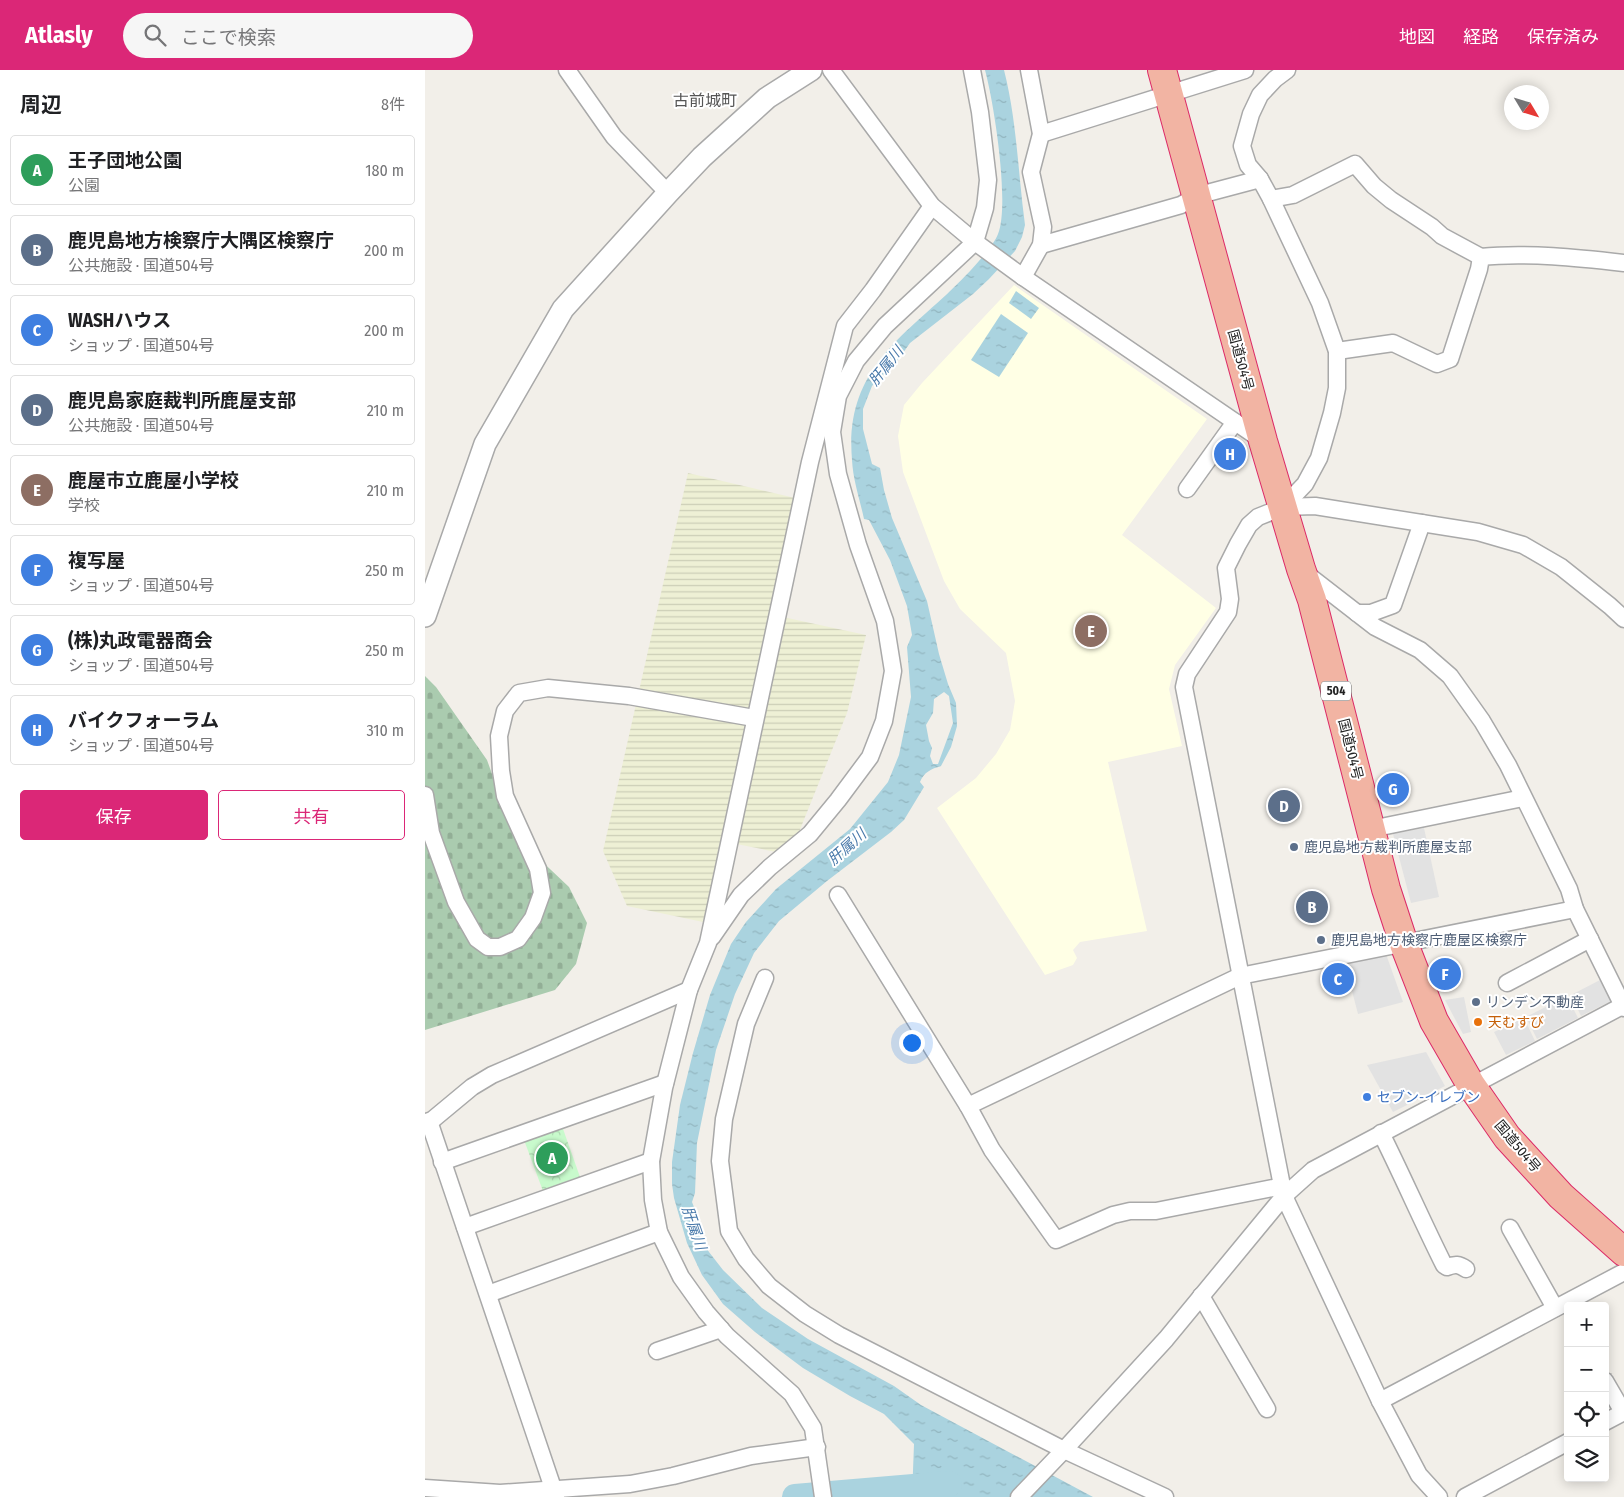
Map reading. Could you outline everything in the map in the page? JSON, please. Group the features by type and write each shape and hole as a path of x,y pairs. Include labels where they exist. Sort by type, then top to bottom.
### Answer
{"highway":[{"name":"国道504号","path":"1165,82 1263,441 1312,600 1346,726 1386,889 1404,944 1434,1021 1471,1085 1507,1137 1561,1196 1624,1252"}],"street":[{"path":"567,70 614,137 668,193"},
{"path":"425,616 485,444 563,309 703,157 767,98 811,70"},
{"path":"831,70 933,206 975,242 1263,441"},
{"path":"708,943 741,895 770,867 810,834 838,800 870,757 885,721 893,671 885,621 858,545 838,474 832,432 838,396 856,361 885,326 975,242 985,208 988,180 980,112 972,70"},
{"path":"1023,276 1041,245 1043,227 1031,172 1041,134 1029,70"},
{"path":"1041,134 1165,82 1245,70"},
{"path":"1283,507 1305,484 1319,458 1333,413 1337,388 1337,351 1320,304 1271,199 1260,179 1249,165 1242,146 1251,114 1260,95 1275,78 1287,70"},
{"path":"1271,199 1293,195 1355,164 1374,186 1391,200 1418,217 1442,236 1481,257 1495,255 1624,263"},
{"path":"1041,245 1181,205 1196,196 1260,179"},
{"path":"823,1497 818,1452 813,1428 792,1394 721,1329 706,1312 681,1277 659,1232 653,1200 651,1161 665,1083 689,990 708,943 754,718 810,462 845,326 933,206"},
{"path":"1337,351 1393,342 1437,364 1450,359 1479,270 1481,257"},
{"path":"1187,489 1235,422"},
{"path":"1439,1497 1419,1475 1380,1401 1283,1190 1184,687 1187,674 1228,612 1230,599 1226,568 1238,544 1249,526 1258,517 1283,507 1315,506 1479,532 1523,545 1561,567 1624,619"},
{"path":"1357,613 1371,613 1393,605 1422,523"},
{"path":"1019,1497 1065,1450 1166,1339 1283,1190 1313,1170 1381,1133 1624,1006 1575,909 1569,888 1508,765 1482,722 1450,676 1420,650 1375,627 1301,569"},
{"path":"425,795 431,833 456,902 477,939 488,947 500,946 518,938 533,918 542,892 538,869 505,796 501,771 499,736 505,711 519,694 549,688 629,696 754,718"},
{"path":"1371,829 1523,798"},
{"path":"838,895 968,1106 992,1150 1056,1240 1113,1214 1130,1211 1156,1211 1283,1190"},
{"path":"968,1106 1240,976 1575,909"},
{"path":"1507,983 1590,939"},
{"path":"765,978 747,1024 724,1119 720,1161 729,1231 746,1259 769,1286 805,1314 832,1330 1065,1450 1165,1497"},
{"path":"555,1493 443,1162 427,1124 472,1087 492,1075 689,990"},
{"path":"443,1162 665,1083"},
{"path":"1381,1133 1444,1264 1447,1267 1455,1264 1461,1265 1466,1269"},
{"path":"465,1227 651,1161"},
{"path":"1510,1228 1561,1309"},
{"path":"488,1294 659,1232"},
{"path":"1380,1401 1561,1309 1624,1272"},
{"path":"1201,1296 1267,1409"},
{"path":"657,1351 721,1329"},
{"path":"1609,1388 1624,1412 1609,1420"},
{"path":"1465,1497 1564,1444"},
{"path":"425,1488 500,1493 555,1493 631,1484 673,1476 751,1456 818,1452"}],"shaded area":[{"path":"1014,285 1207,419 1122,535 1216,608 1175,665 1169,689 1182,746 1108,762 1147,931 1080,942 1073,950 1077,958 1073,965 1045,975 937,808 976,778 996,754 1010,730 1015,701 1006,653 960,609 944,581 903,472 898,436 904,405 922,383"},
{"path":"688,473 795,498 769,614 866,635 847,713 799,832 776,852 722,841 703,922 627,906 603,851"},
{"path":"1424,828 1439,897 1411,903 1393,834"},
{"path":"1386,954 1403,1002 1358,1014 1345,964"},
{"path":"1602,979 1613,1000 1581,1016 1571,995"},
{"path":"1567,996 1578,1018 1537,1039 1526,1017"},
{"path":"1464,997 1471,1032 1463,1034 1445,1000"},
{"path":"1524,1018 1535,1041 1506,1055 1494,1032"},
{"path":"1426,1052 1445,1086 1393,1112 1367,1065"}],"green space":[{"path":"425,676 436,687 487,760 514,835 569,887 587,923 576,964 555,990 425,1030"},
{"path":"562,1126 580,1177 543,1191 524,1140"}],"water":[{"name":"肝属川","path":"985,70 1004,70 1012,108 1017,147 1025,225 1022,237 1015,251 989,279 973,294 910,343 898,360 872,386 863,409 863,429 872,464 880,468 892,518 927,601 939,654 956,703 957,726 951,747 941,766 926,773 920,782 924,787 904,820 779,921 754,953 735,994 716,1050 697,1143 695,1193 692,1202 701,1225 700,1237 709,1252 723,1270 762,1308 808,1339 894,1386 921,1405 1093,1497 912,1497 914,1444 884,1414 803,1368 755,1332 723,1304 702,1275 687,1243 674,1198 672,1184 672,1162 680,1105 710,995 731,944 746,922 776,889 850,829 888,782 899,755 911,697 907,647 912,635 907,606 890,560 869,520 864,519 852,460 852,431 856,407 864,385 876,365 908,330 975,266 995,241 998,234 1001,220 1002,178 989,85","holes":["944,692 949,696 953,723 938,764 933,764 930,756 932,748 926,725 933,713 934,699"]},
{"path":"1016,291 1039,308 1031,319 1009,303"},
{"path":"1001,314 1028,333 999,377 971,360"}],"waterway":[{"path":"795,1497 949,1484"}],"place":[{"name":"バイクフォーラム","path":"1230,454"},
{"name":"鹿屋市立鹿屋小学校","path":"1091,631"},
{"name":"(株)丸政電器商会","path":"1393,789"},
{"name":"鹿児島家庭裁判所鹿屋支部","path":"1284,806"},
{"name":"鹿児島地方裁判所鹿屋支部","path":"1294,847"},
{"name":"鹿児島地方検察庁大隅区検察庁","path":"1312,907"},
{"name":"鹿児島地方検察庁鹿屋区検察庁","path":"1321,940"},
{"name":"複写屋","path":"1445,974"},
{"name":"WASHハウス","path":"1338,979"},
{"name":"リンデン不動産","path":"1476,1002"},
{"name":"天むすび","path":"1478,1022"},
{"name":"セブン-イレブン","path":"1367,1097"},
{"name":"王子団地公園","path":"552,1158"}],"district":[{"name":"古前城町","path":"705,100"}]}
